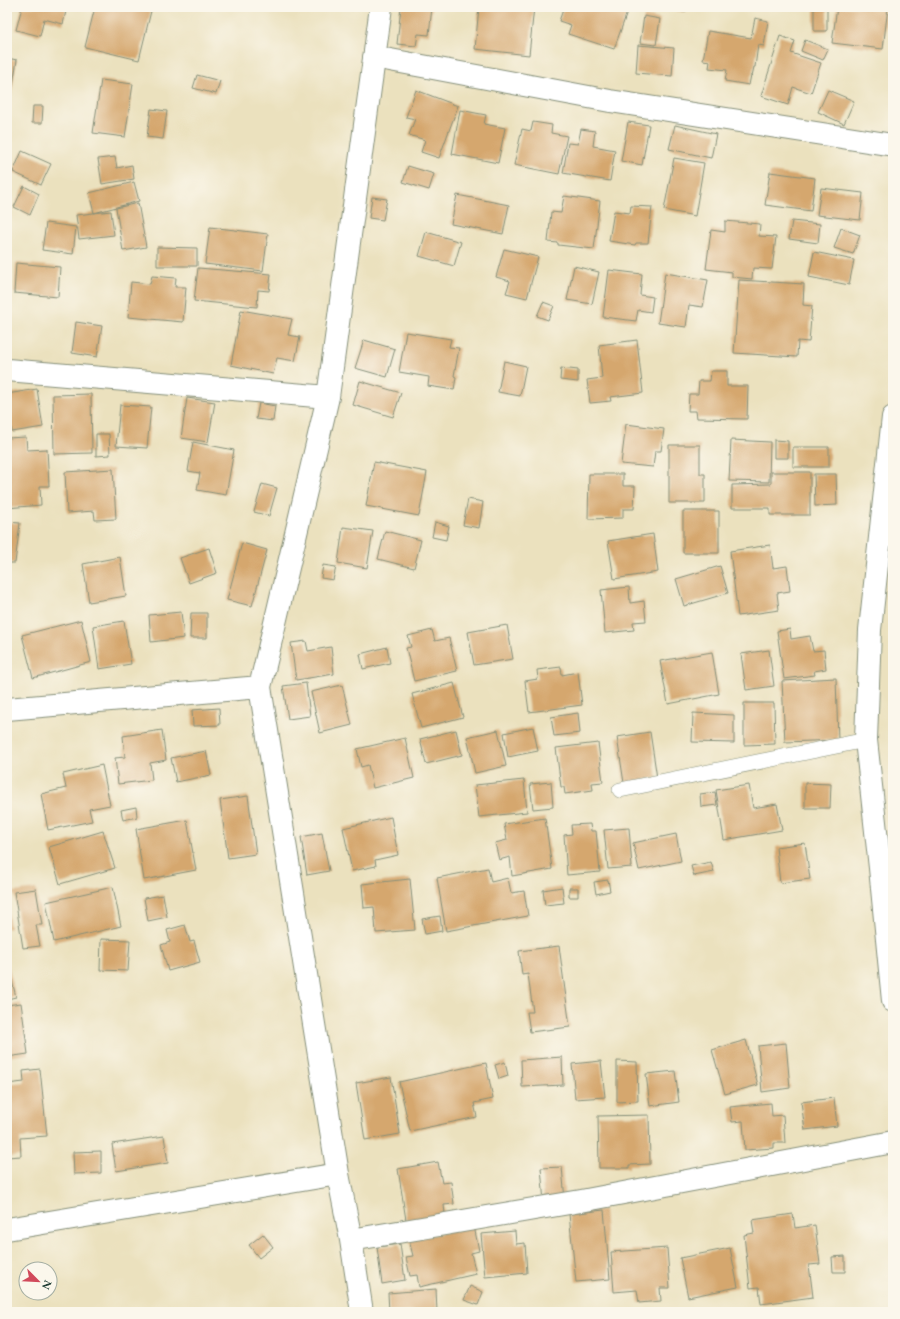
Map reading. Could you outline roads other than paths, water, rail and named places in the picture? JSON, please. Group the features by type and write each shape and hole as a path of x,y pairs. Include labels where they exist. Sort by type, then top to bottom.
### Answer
{"street":[{"path":"362,1312 351,1240 338,1174 260,687 328,397 381,7"},
{"path":"374,57 610,101 893,145"},
{"path":"7,370 328,397"},
{"path":"893,417 870,630 866,740 887,867 893,1001"},
{"path":"7,709 260,687"},
{"path":"351,1240 588,1199 893,1142"},
{"path":"7,1229 338,1174"}],"lane":[{"path":"620,790 866,740"}]}
